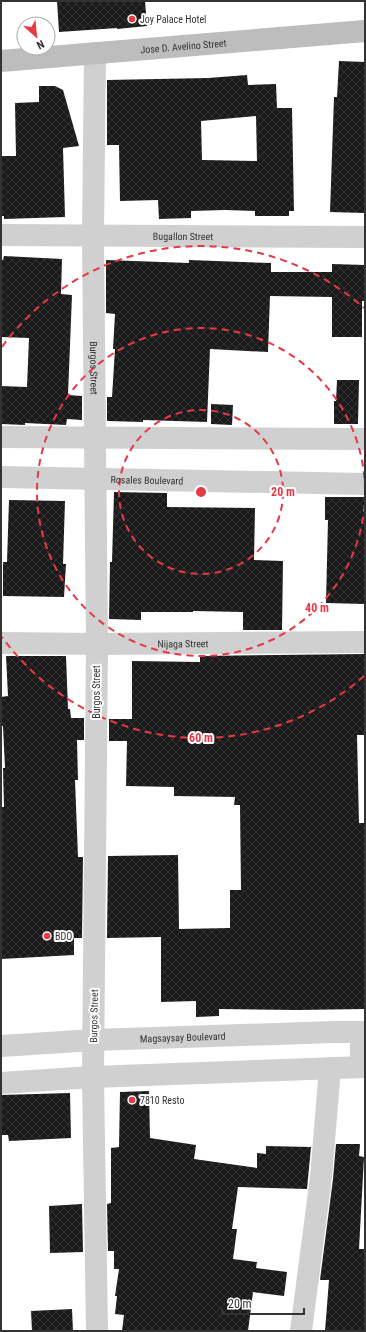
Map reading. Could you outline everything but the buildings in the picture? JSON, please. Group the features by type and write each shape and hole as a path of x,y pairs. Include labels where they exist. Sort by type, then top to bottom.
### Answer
{"main road":[{"name":"Jose D. Avelino Street","path":"1,61 365,31"}],"street":[{"name":"Burgos Street","path":"95,53 93,236 97,644 93,1077 97,1331"},
{"name":"Bugallon Street","path":"1,235 365,237"},
{"path":"1,437 365,439"},
{"name":"Rosales Boulevard","path":"1,478 365,484"},
{"name":"Nijaga Street","path":"1,643 97,644 365,642"},
{"path":"1,1083 93,1077 363,1067 363,1032"},
{"name":"Magsaysay Boulevard","path":"1,1046 94,1040 363,1032"},
{"path":"301,1331 321,1177 330,1068"}],"place":[{"name":"Joy Palace Hotel","path":"132,19"},
{"name":"BDO","path":"47,936"},
{"name":"7810 Resto","path":"132,1100"}]}
